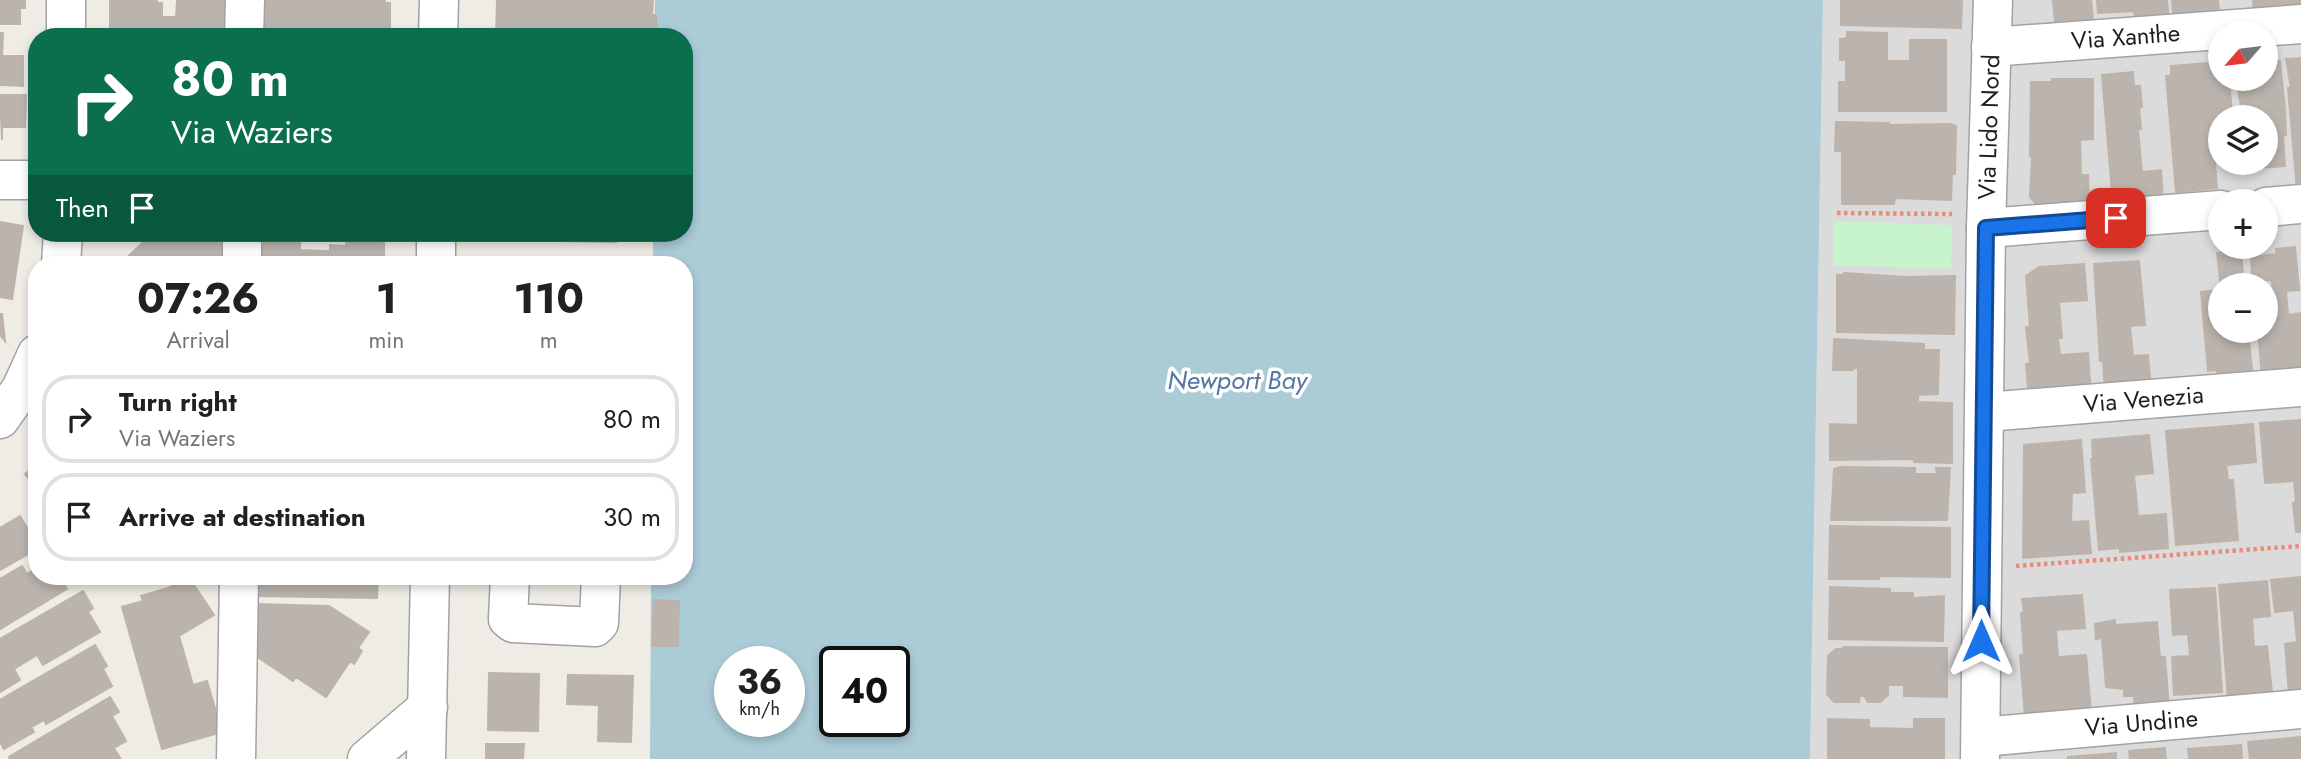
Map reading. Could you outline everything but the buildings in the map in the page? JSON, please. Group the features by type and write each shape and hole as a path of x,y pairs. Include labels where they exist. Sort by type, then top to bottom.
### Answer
{"street":[{"path":"66,0 66,28"},
{"path":"244,28 245,0"},
{"path":"439,0 439,28"},
{"name":"Via Lido Nord","path":"1980,748 1986,221 1993,0"},
{"name":"Via Xanthe","path":"1991,47 2301,24"},
{"path":"0,180 28,180"},
{"path":"2278,206 2301,204"},
{"path":"1986,221 2208,211"},
{"path":"0,419 28,374"},
{"name":"Via Venezia","path":"1985,412 2301,387"},
{"path":"236,759 239,585"},
{"path":"426,759 430,585"},
{"path":"510,585 508,619 513,623 594,627 599,623 601,585"},
{"path":"367,759 428,707"},
{"name":"Via Undine","path":"1980,748 2301,709"}],"path":[{"path":"1838,213 1986,221"},
{"path":"1981,569 2301,546"}],"shaded area":[{"path":"1823,0 2301,0 2301,759 1810,759"}],"green space":[{"path":"1834,221 1952,225 1951,268 1834,266"}],"water":[{"name":"Newport Bay","path":"655,0 1823,0 1810,759 650,759 651,585 693,585 693,256 653,256 653,242 693,242 693,28 654,28"}],"route":[{"path":"1981,641 1986,228 2116,218"}]}
